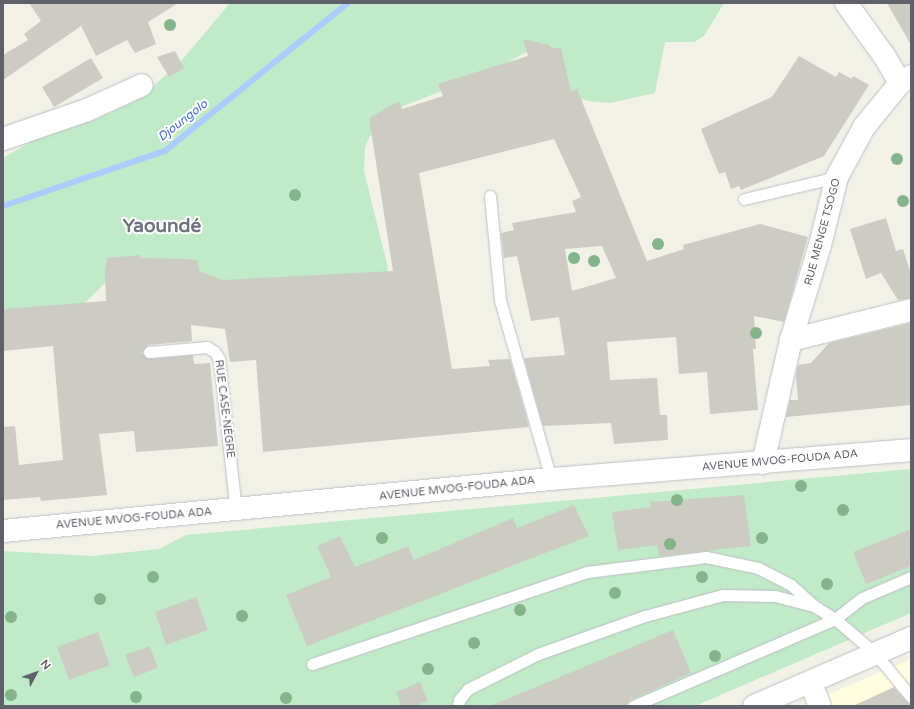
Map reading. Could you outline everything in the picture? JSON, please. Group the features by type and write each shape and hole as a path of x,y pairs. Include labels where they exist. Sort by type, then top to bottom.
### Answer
{"main road":[{"path":"846,3 885,58 905,79"},
{"name":"RUE MENGE TSOGO","path":"763,463 792,340 820,245 837,177 864,127 905,79"},
{"path":"3,139 87,110 142,85"},
{"path":"792,340 911,310"},
{"name":"AVENUE MVOG-FOUDA ADA","path":"3,531 236,511 550,479 911,450"},
{"path":"754,706 811,683 911,638"},
{"path":"811,683 820,706"}],"lane":[{"path":"744,199 837,177"},
{"path":"490,196 500,300 550,479"},
{"name":"RUE CASE-NÈGRE","path":"149,352 207,346 215,352 219,359 236,511"},
{"path":"312,664 587,572 706,557 758,568 791,585 814,606 835,619 875,653 911,697"},
{"path":"633,706 835,619 862,598 911,577"},
{"path":"458,706 459,700 468,689 538,654 645,616 723,595 775,596 814,606"}],"shaded area":[{"path":"911,659 911,706 801,706"}],"green space":[{"path":"230,3 724,3 704,36 694,42 665,42 655,93 610,103 588,101 574,96 538,46 484,75 403,106 370,136 365,147 364,171 388,268 385,275 367,282 109,279 81,307 3,317 3,158 39,137 92,121 139,99 182,60"},
{"path":"911,469 911,613 695,706 4,706 3,703 3,551 92,556 159,549 186,535"}],"building":[{"path":"29,3 178,3 148,22 156,44 135,53 127,40 96,56 81,26 3,80 3,55 28,40 24,34 41,21"},
{"path":"887,3 911,3 911,45"},
{"path":"523,39 549,45 552,48 561,48 571,91 577,89 647,261 684,249 683,245 760,224 808,237 784,322 754,316 756,349 753,349 758,410 710,414 707,372 679,374 676,337 607,342 610,380 657,378 660,415 667,415 668,440 614,444 611,423 543,426 524,358 565,355 559,317 531,321 517,256 504,258 501,233 514,230 512,223 576,212 572,201 581,197 554,139 419,173 452,369 490,366 488,360 510,359 529,427 263,452 256,360 230,362 225,329 191,325 192,341 148,345 142,353 149,359 193,355 194,364 210,363 218,446 136,452 134,431 99,434 107,495 41,501 40,497 3,500 3,427 15,426 19,465 63,460 53,346 3,351 3,309 106,301 105,271 107,258 140,255 140,258 190,259 198,261 199,271 222,280 393,271 369,118 399,101 402,109 443,96 438,84 528,56","holes":["602,246 616,278 572,291 565,249"]},
{"path":"175,51 184,68 169,77 157,57"},
{"path":"799,56 836,77 839,72 852,79 853,76 869,85 824,156 741,190 739,186 731,189 725,172 719,174 701,129 772,97"},
{"path":"91,58 103,78 54,107 42,87"},
{"path":"886,218 896,251 903,249 911,274 911,298 898,300 881,273 866,279 850,229"},
{"path":"911,323 911,405 786,417 790,400 798,400 796,376 798,365 811,363 829,343"},
{"path":"744,495 751,546 659,556 657,545 618,550 612,512 651,507 650,502"},
{"path":"574,505 589,536 307,646 286,595 331,577 317,546 340,536 355,567 408,546 414,560 513,518 517,528"},
{"path":"911,529 911,566 866,584 853,552"},
{"path":"196,597 208,630 166,645 155,612"},
{"path":"673,630 691,673 630,700 625,706 490,706"},
{"path":"98,632 110,665 69,680 57,647"},
{"path":"150,646 158,668 134,677 125,655"},
{"path":"420,682 428,701 415,706 401,706 396,692"},
{"path":"894,687 911,706 853,706"}],"waterway":[{"name":"Djoungolo","path":"3,206 165,151 348,3"}],"district":[{"name":"Yaoundé","path":"162,227"}]}
